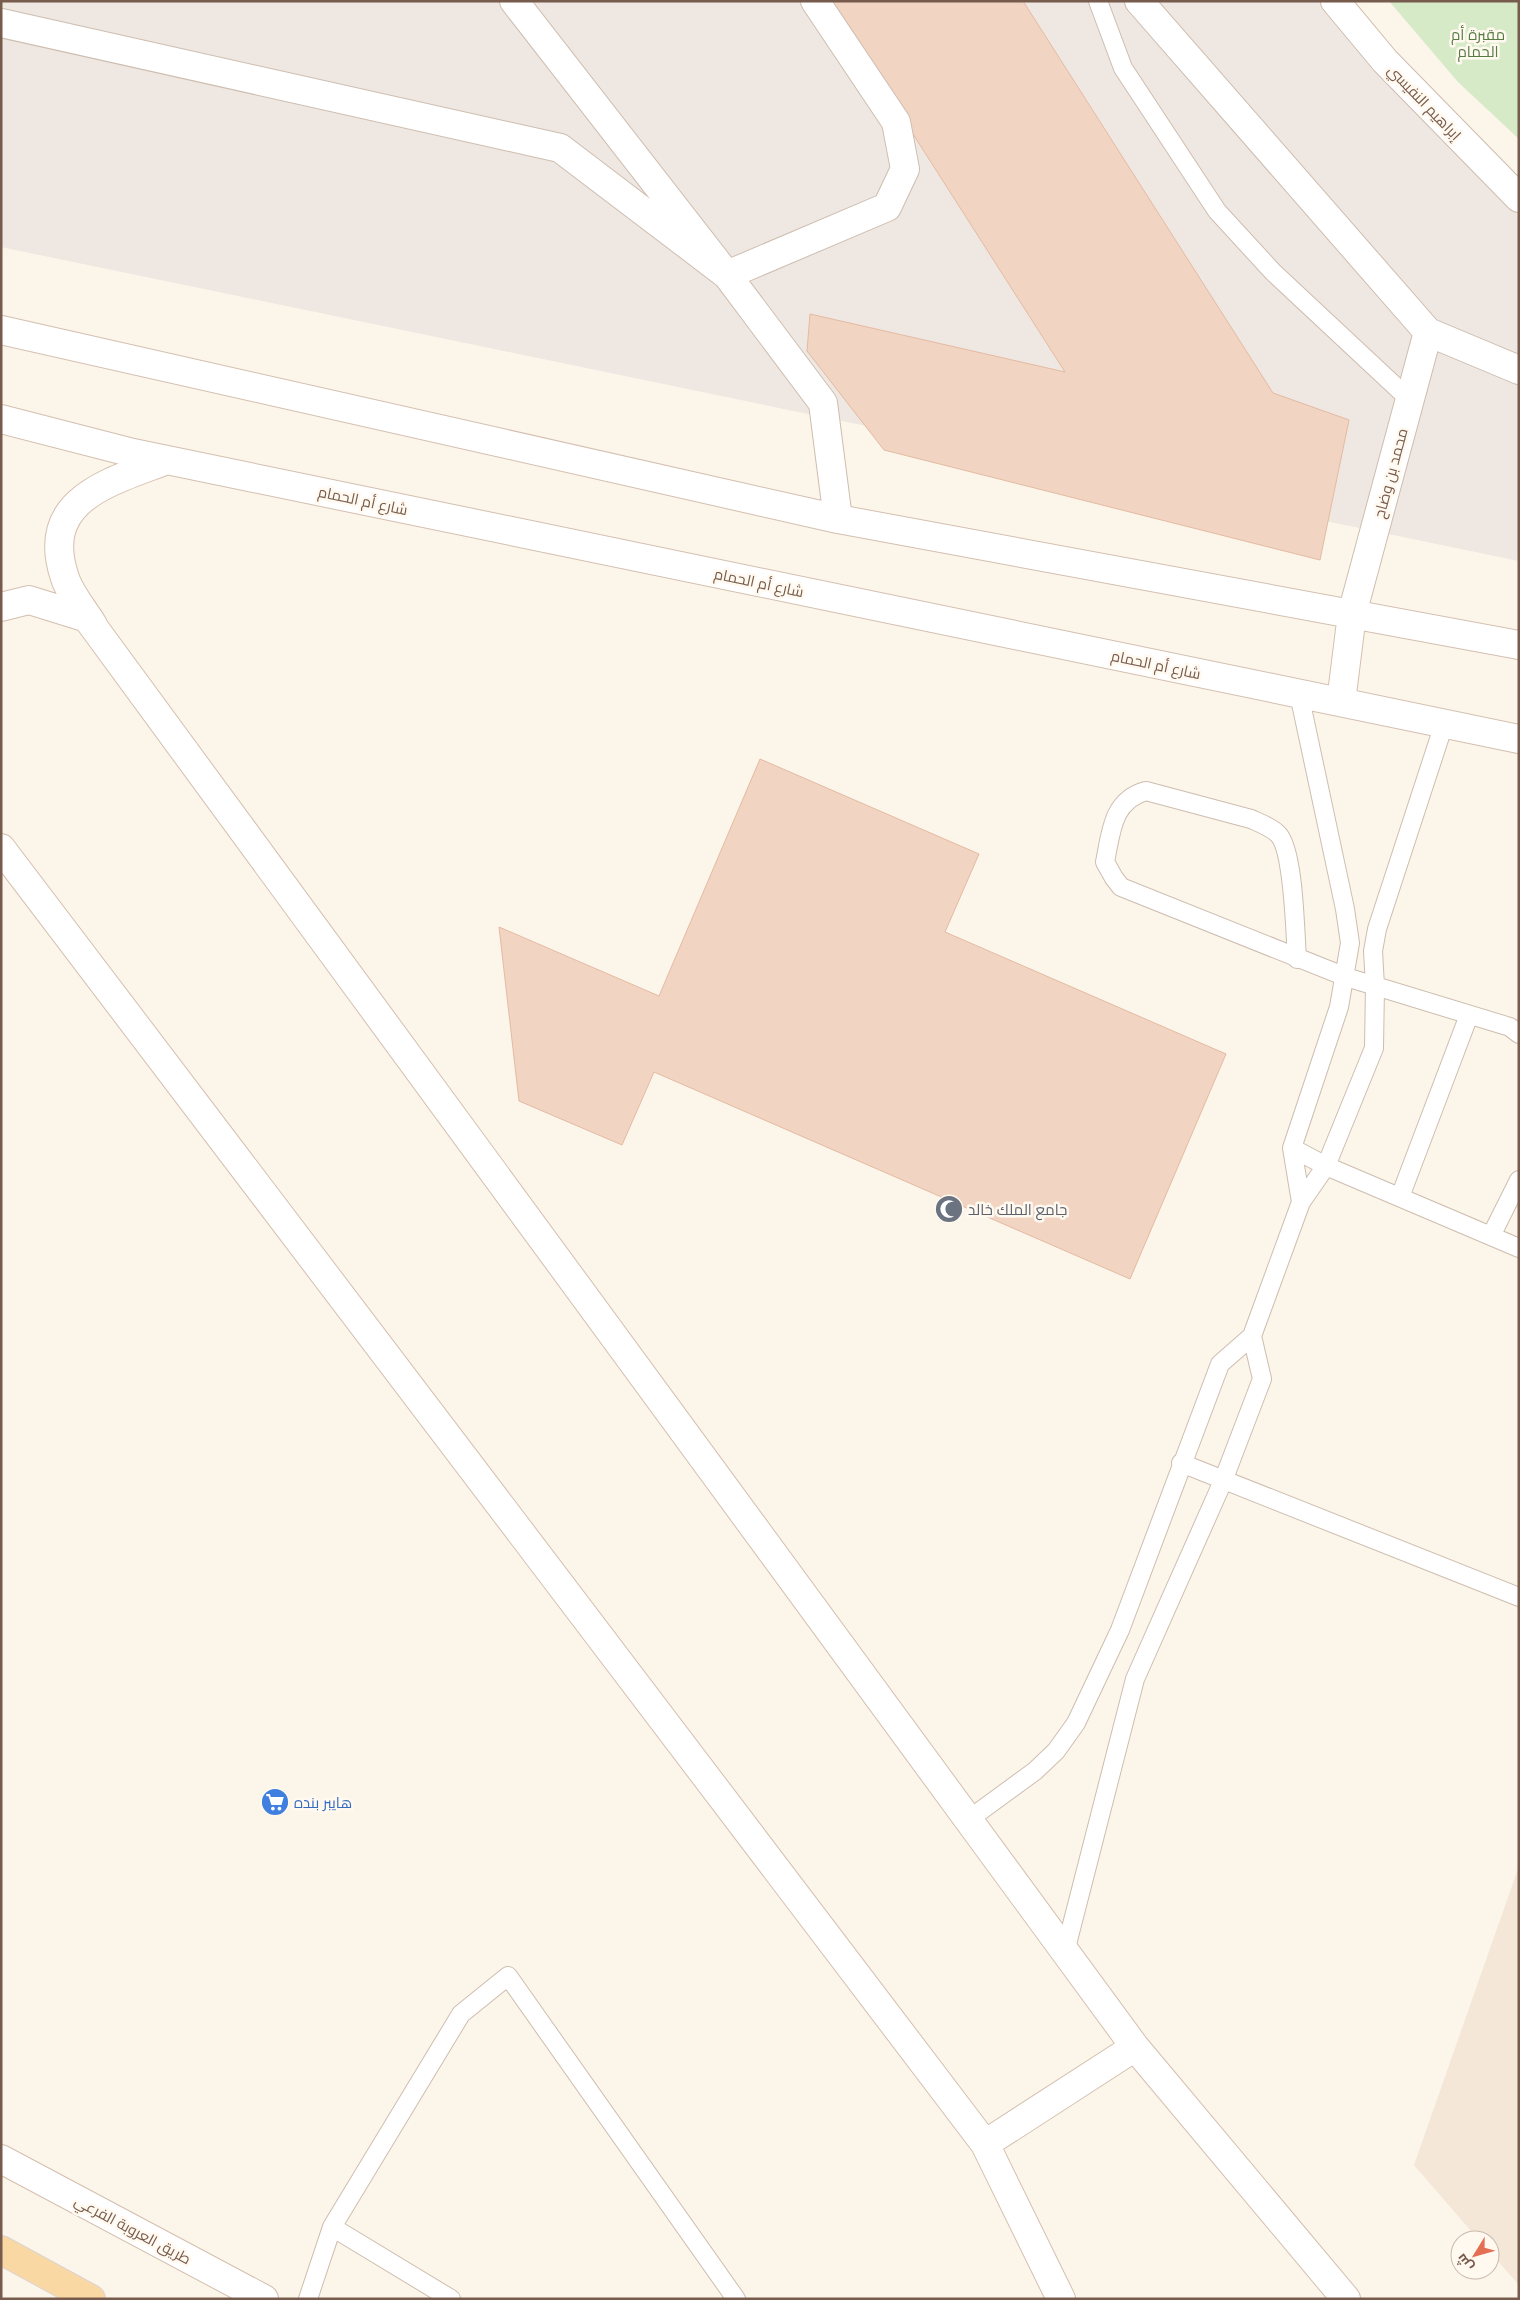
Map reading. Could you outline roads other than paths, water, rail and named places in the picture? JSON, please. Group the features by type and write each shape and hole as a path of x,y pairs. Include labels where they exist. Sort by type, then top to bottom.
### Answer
{"main road":[{"path":"1,2250 92,2299"}],"street":[{"path":"514,1 726,274 823,403 838,519"},
{"path":"726,274 887,207 905,169 896,122 815,1"},
{"path":"1139,1 1428,332 1519,370"},
{"name":"إبراهيم النفيسي","path":"1335,1 1385,61 1519,198"},
{"path":"1,23 560,148 726,274"},
{"path":"1,330 838,519 1519,645"},
{"name":"محمد بن وضاح","path":"1341,702 1352,614 1428,332"},
{"name":"شارع أم الحمام","path":"1,419 133,454 1519,739"},
{"path":"95,628 65,580 57,547 67,514 97,488 167,460"},
{"path":"1,607 29,600 87,618 95,628 1135,2047 1346,2299"},
{"path":"1,848 985,2144 1061,2299"},
{"path":"985,2144 1135,2047"},
{"name":"طريق العروبة الفرعي","path":"1,2159 264,2299"}],"lane":[{"path":"1098,1 1124,68 1217,211 1273,272 1410,400"},
{"path":"1299,694 1345,909 1350,943 1346,977 1339,1007 1292,1148 1301,1202"},
{"path":"968,1820 1035,1771 1056,1752 1076,1722 1120,1630 1181,1463 1220,1364 1252,1336 1301,1202 1326,1166 1374,1048 1375,986 1373,951 1377,928 1444,724"},
{"path":"1297,959 1288,852 1279,834 1264,824 1251,819 1146,791 1136,794 1124,802 1114,818 1105,862 1121,887 1297,959 1346,977 1510,1027 1519,1034"},
{"path":"1400,1197 1469,1014"},
{"path":"1292,1148 1326,1166 1519,1248"},
{"path":"1491,1236 1519,1180"},
{"path":"1065,1952 1135,1679 1222,1480 1262,1379 1252,1336"},
{"path":"1181,1463 1519,1597"},
{"path":"308,2299 332,2227 461,2014 508,1976 736,2299"},
{"path":"332,2227 451,2299"}],"place":[{"name":"جامع الملك خالد","path":"949,1209"},
{"name":"هايبر بنده","path":"275,1802"}],"park label":[{"name":"مقبرة أم الحمام","path":"1478,42"}]}
